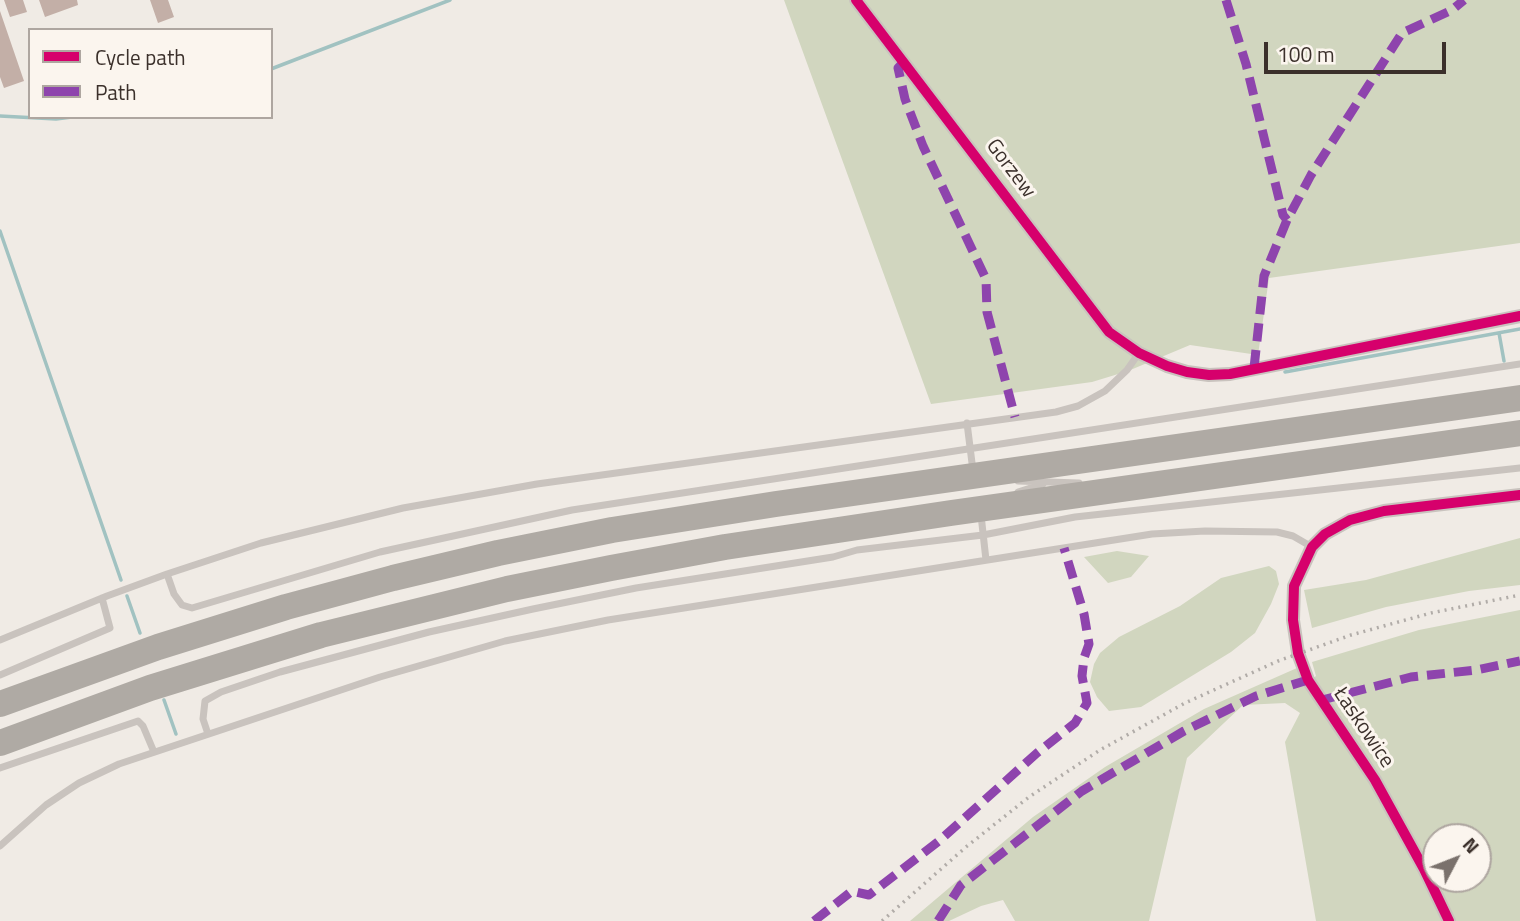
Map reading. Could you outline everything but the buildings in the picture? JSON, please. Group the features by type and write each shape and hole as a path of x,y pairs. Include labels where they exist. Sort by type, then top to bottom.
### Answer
{"highway":[{"path":"0,704 158,646 286,607 406,575 612,530 944,479 980,468 1147,450 1520,398"},
{"path":"0,743 150,688 321,635 402,613 611,568 725,547 951,513 990,503 1153,485 1520,433"}],"street":[{"name":"Gorzew","path":"856,0 1109,332 1139,354 1187,372 1230,374 1520,316"},
{"path":"1312,547 1325,534 1350,520 1384,511 1520,495"},
{"name":"Łaskowice","path":"1312,547 1294,586 1293,620 1300,660 1314,691 1375,780 1449,921"}],"lane":[{"path":"0,640 102,598 261,543 403,508 537,484 1056,412 1093,399 1116,382 1139,354"},
{"path":"167,574 174,594 182,606 192,608 380,552 572,510 980,468 1520,365"},
{"path":"967,424 980,468"},
{"path":"1098,466 1147,450"},
{"path":"208,734 203,719 205,701 221,692 280,672 429,632 636,588 833,557 858,550 983,536 1075,517 1520,468"},
{"path":"1012,494 1073,474"},
{"path":"1009,481 1088,483"},
{"path":"1101,483 1153,485"},
{"path":"986,560 983,536 990,503"},
{"path":"0,846 46,805 79,783 119,764 380,677 505,641 608,620 1152,534 1205,531 1278,532 1293,536 1312,547"},
{"path":"0,675 110,628 102,598"},
{"path":"0,768 138,721 143,726 154,752"}],"green space":[{"path":"784,0 1520,0 1520,243 1269,278 1258,355 1190,345 1128,371 1092,382 931,404"},
{"path":"1520,538 1520,585 1469,591 1386,607 1312,628 1304,590 1366,580"},
{"path":"1117,551 1149,556 1131,577 1108,583 1084,557"},
{"path":"1269,566 1276,571 1279,584 1271,604 1255,633 1231,652 1141,707 1109,711 1097,697 1090,682 1094,664 1100,653 1119,637 1180,606 1221,578"},
{"path":"1520,610 1520,921 1316,921 1285,742 1300,713 1285,703 1243,705 1187,758 1149,921 1015,921 1003,900 981,906 949,921 910,921 1033,817 1105,767 1204,709 1297,668 1313,678 1316,676 1312,662 1419,630"}],"waterway":[{"path":"273,68 450,0"},
{"path":"0,116 28,118"},
{"path":"0,231 121,580"},
{"path":"1285,372 1520,329"},
{"path":"1499,333 1504,361"},
{"path":"127,596 140,633"},
{"path":"164,700 176,734"}],"railway":[{"path":"882,921 966,847 1029,797 1100,750 1185,703 1278,661 1351,635 1431,613 1520,595"}],"marked path":[{"path":"1226,0 1246,64 1283,215 1287,220"},
{"path":"1254,368 1264,276 1287,220 1311,175 1402,33 1452,10 1464,0"},
{"path":"904,62 898,68 905,99 923,146 986,279 987,312 1015,417"},
{"path":"814,921 852,891 869,895 939,841 1037,753 1075,723 1087,703 1082,676 1089,644 1084,614 1064,548"},
{"path":"1322,700 1411,677 1476,670 1520,661"},
{"path":"938,921 961,885 1082,791 1184,731 1256,696 1308,680"}],"cycle path":[{"path":"856,0 1109,332 1139,353 1187,372 1230,374 1520,316"},
{"path":"1449,921 1375,780 1308,680 1298,653 1293,620 1294,586 1312,547 1325,534 1350,520 1384,511 1520,495"}]}
